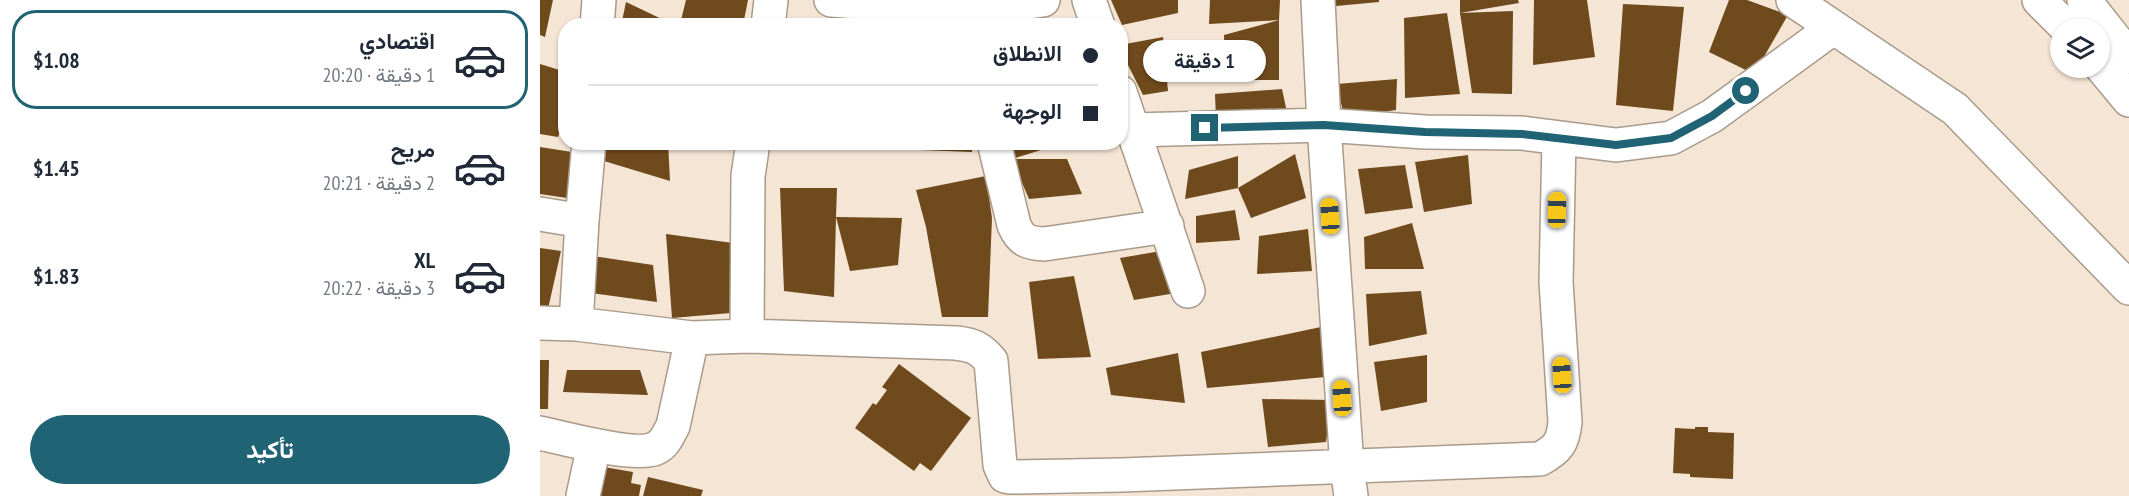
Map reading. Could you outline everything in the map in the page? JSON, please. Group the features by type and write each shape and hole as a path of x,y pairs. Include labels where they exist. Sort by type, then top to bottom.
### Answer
{"main road":[{"path":"598,18 599,0"},
{"path":"769,18 771,0"},
{"path":"831,0 971,18 1043,0"},
{"path":"1089,0 1095,18"},
{"path":"1318,0 1324,125 1349,482"},
{"path":"1793,0 1955,109 2129,288"},
{"path":"2039,0 2057,18"},
{"path":"2084,0 2129,57"},
{"path":"1134,130 1324,125 1425,132 1522,134 1616,145 1671,138 1712,116 1833,28"},
{"path":"2110,77 2129,100"},
{"path":"1128,114 1188,291"},
{"path":"540,323 576,324 692,338 747,336 973,345 991,361 1000,465 1005,476 1122,475 1349,482 1540,459 1550,453 1563,438 1565,422 1556,282 1559,139"},
{"path":"576,324 588,150"},
{"path":"747,336 748,176 752,150"},
{"path":"996,150 1014,225 1020,237 1029,243 1044,244 1167,226"},
{"path":"540,214 582,221"},
{"path":"540,433 594,445 645,452 657,448 666,439 673,426 692,338"},
{"path":"583,496 594,445"}],"building":[{"path":"540,0 553,0 545,37 540,35"},
{"path":"686,0 748,0 744,18 682,18"},
{"path":"1111,0 1178,0 1178,13 1128,24 1128,18 1119,18"},
{"path":"1210,0 1280,0 1279,20 1209,24"},
{"path":"1336,0 1379,0 1379,2 1336,6"},
{"path":"1460,0 1518,0 1519,3 1460,13"},
{"path":"1534,0 1587,0 1595,57 1533,65"},
{"path":"1729,0 1747,0 1788,15 1754,74 1709,52"},
{"path":"626,2 660,18 623,18"},
{"path":"1623,4 1684,7 1673,111 1616,105"},
{"path":"1513,11 1512,94 1472,93 1460,13"},
{"path":"1447,13 1460,94 1405,98 1404,18"},
{"path":"1279,20 1279,80 1225,80 1224,35"},
{"path":"1163,37 1168,91 1143,95 1128,65 1128,44"},
{"path":"540,64 558,70 558,137 540,134"},
{"path":"1397,79 1396,110 1344,117 1337,84"},
{"path":"1282,89 1288,117 1216,120 1215,94"},
{"path":"540,147 572,152 567,198 540,194"},
{"path":"606,150 668,150 670,181 604,161"},
{"path":"921,150 972,150 972,152"},
{"path":"1010,150 1041,150 1012,159"},
{"path":"1295,154 1306,198 1251,218 1238,188"},
{"path":"1468,155 1472,204 1424,212 1415,162"},
{"path":"1238,156 1238,188 1185,199 1189,170"},
{"path":"1012,159 1067,159 1082,194 1029,199"},
{"path":"1405,165 1413,208 1365,214 1358,169"},
{"path":"986,176 992,218 988,317 942,317 926,227 916,190"},
{"path":"780,188 837,188 834,297 784,291"},
{"path":"1235,210 1240,240 1196,243 1196,216"},
{"path":"836,217 902,218 898,265 850,271"},
{"path":"1412,223 1424,269 1365,269 1364,237"},
{"path":"1308,229 1312,271 1257,274 1259,236"},
{"path":"666,234 733,243 731,313 672,318"},
{"path":"540,248 561,251 548,309 540,306"},
{"path":"1161,251 1188,291 1134,300 1120,258"},
{"path":"593,256 653,265 657,302 591,293"},
{"path":"1074,276 1091,357 1038,359 1029,282"},
{"path":"1421,291 1427,334 1369,346 1366,294"},
{"path":"1321,327 1325,377 1207,388 1201,352"},
{"path":"1178,353 1185,403 1111,395 1106,368"},
{"path":"1427,355 1427,402 1381,411 1374,362"},
{"path":"540,360 549,360 548,409 540,409"},
{"path":"899,364 971,418 931,471 920,463 914,471 855,428 873,403 876,405 887,390 882,387"},
{"path":"567,370 640,370 648,395 563,392"},
{"path":"1262,399 1332,400 1326,442 1268,447"},
{"path":"1695,427 1708,427 1708,432 1734,433 1733,479 1690,477 1690,474 1673,473 1675,428 1695,429"},
{"path":"592,465 633,472 631,483 641,485 639,496 587,496"},
{"path":"648,477 703,490 701,496 643,496"}],"route":[{"path":"1205,128 1324,125 1425,132 1522,134 1616,145 1671,138 1712,116 1746,91"}]}
